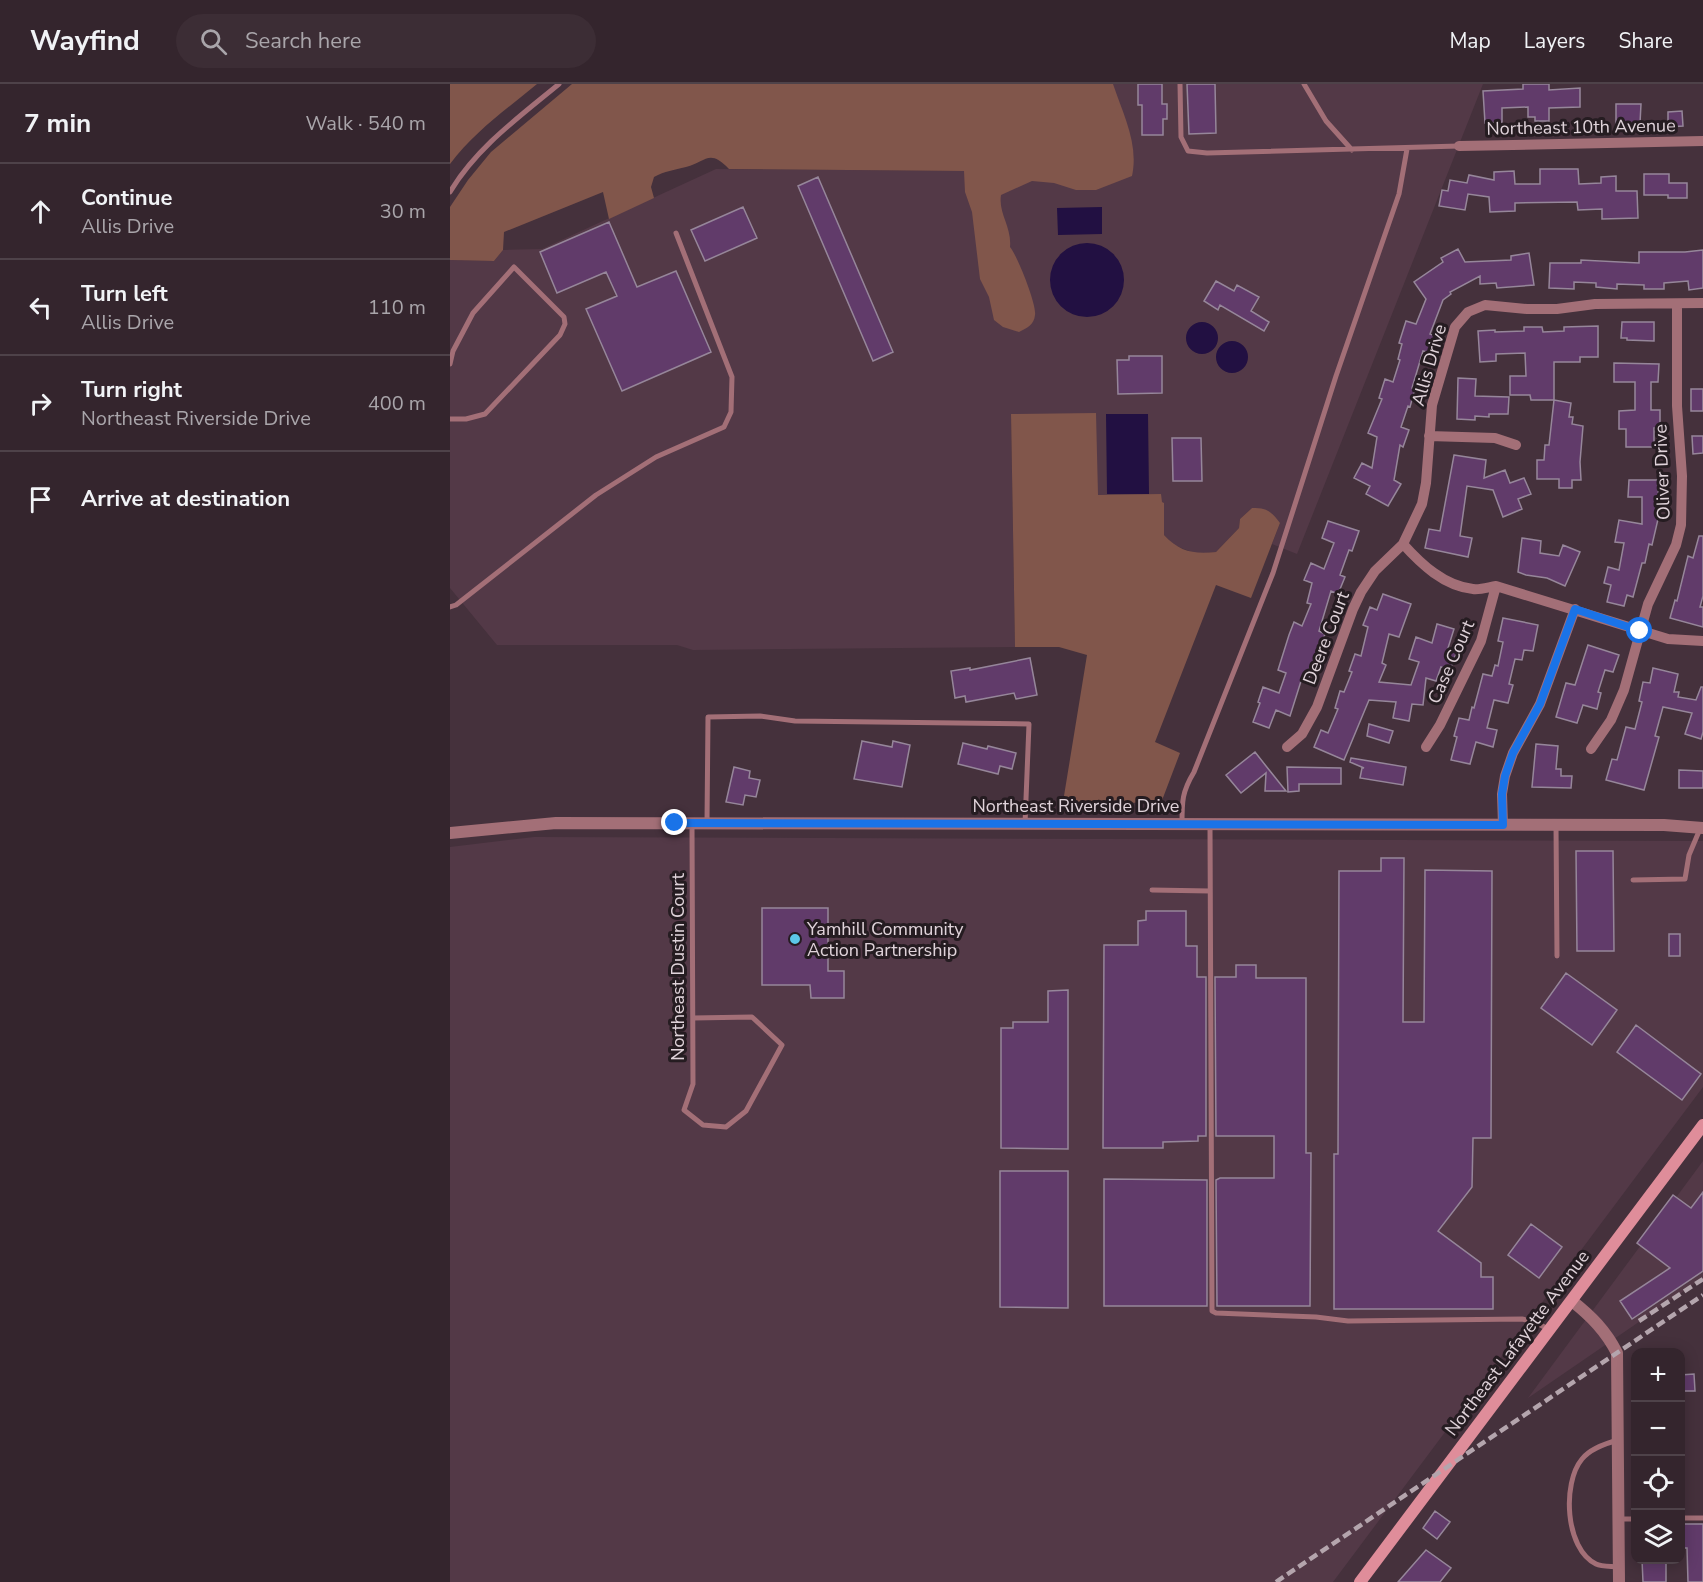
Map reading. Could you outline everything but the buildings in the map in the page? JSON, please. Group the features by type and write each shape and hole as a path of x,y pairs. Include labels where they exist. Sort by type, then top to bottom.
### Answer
{"main road":[{"name":"Northeast Lafayette Avenue","path":"1360,1582 1703,1125"}],"street":[{"name":"Northeast 10th Avenue","path":"1460,146 1703,141"},
{"name":"Allis Drive","path":"1403,544 1422,504 1426,483 1432,405 1455,327 1461,318 1477,307 1485,305 1547,309 1595,304 1703,303"},
{"name":"Oliver Drive","path":"1591,748 1611,720 1624,690 1648,604 1676,545 1681,525 1682,476 1677,406 1677,304"},
{"path":"1429,436 1495,438 1516,445"},
{"path":"1403,544 1421,565 1443,579 1473,589 1496,586 1668,639 1703,641"},
{"name":"Deere Court","path":"1287,747 1302,734 1317,707 1361,592 1375,571 1403,544"},
{"name":"Case Court","path":"1426,747 1440,725 1481,641 1496,586"},
{"path":"1503,825 1502,794 1505,776 1513,753 1540,704 1575,609"},
{"name":"Northeast Riverside Drive","path":"450,833 556,823 1664,825 1702,828"},
{"path":"1572,1301 1609,1336 1617,1353 1619,1582"}],"lane":[{"path":"450,192 463,170 499,134 559,84"},
{"path":"1180,84 1181,136 1188,151 1207,153 1460,146"},
{"path":"1304,84 1326,121 1352,150"},
{"path":"1182,824 1182,799 1185,787 1194,772 1273,573 1336,376 1399,194 1407,148"},
{"path":"450,607 456,605 596,495 656,457 724,427 731,412 732,377 676,233"},
{"path":"450,364 453,351 473,313 514,267 564,318 565,324 560,335 485,414 466,419 450,419"},
{"path":"707,823 708,717 760,716 795,721 1029,724 1025,824"},
{"name":"Northeast Dustin Court","path":"692,823 693,1084 684,1110 703,1125 726,1127 746,1111 782,1045 752,1017 693,1018"},
{"path":"1210,824 1212,1311 1323,1317 1348,1321 1522,1319 1535,1322 1550,1330"},
{"path":"1556,825 1557,956"},
{"path":"1633,880 1685,879 1689,855 1702,828"},
{"path":"1152,890 1210,891"},
{"path":"1619,1440 1608,1442 1582,1458 1570,1491 1569,1520 1575,1539 1588,1558 1597,1565 1619,1567"},
{"path":"1685,1518 1703,1518"},
{"path":"1619,1519 1631,1519"}],"shaded area":[{"path":"450,84 537,84 480,131 450,164"},
{"path":"572,84 1113,84 1132,141 1134,164 1132,176 1096,190 1076,190 1054,183 1032,181 1001,195 1001,208 1009,233 1010,247 1026,280 1035,310 1032,324 1019,332 1003,327 994,320 989,297 980,279 972,212 965,192 964,171 729,169 717,159 708,158 654,177 651,187 654,198 609,219 603,192 504,232 503,250 494,261 450,260 450,207 468,180 491,152"},
{"path":"1085,84 1483,84 1297,554 1272,544 1280,523 1252,508 1240,519 1239,528 1216,552 1196,554 1174,545 1164,535 1164,503 1098,496 1011,415 1015,647 693,650 677,645 497,645 450,588 450,260 494,261 503,250 542,249 716,169 965,171"},
{"path":"1102,207 1102,234 1058,235 1057,208"},
{"path":"1087,243 1108,249 1118,259 1124,280 1118,301 1108,311 1087,317 1066,311 1056,301 1050,280 1056,259 1066,249"},
{"path":"1202,322 1213,327 1218,338 1213,349 1202,354 1191,349 1186,338 1191,327"},
{"path":"1232,341 1243,346 1248,357 1243,368 1232,373 1221,368 1216,357 1221,346"},
{"path":"1096,413 1098,495 1161,494 1164,503 1164,535 1181,548 1200,553 1216,552 1239,528 1240,519 1252,508 1268,511 1280,523 1251,598 1216,585 1155,742 1180,753 1161,803 1063,802 1087,655 1059,647 1015,647 1011,414"},
{"path":"1106,414 1148,414 1149,494 1107,494"},
{"path":"534,837 1703,841 1703,1087 1333,1582 450,1582 450,847"},
{"path":"1703,1161 1703,1278 1528,1398"}],"railway":[{"path":"1639,1321 1703,1279"},
{"path":"1276,1582 1703,1295"}],"place":[{"name":"Yamhill Community Action Partnership","path":"795,939"}],"route":[{"path":"675,823 1503,825 1502,794 1505,776 1513,753 1540,704 1575,609 1640,631"}]}
